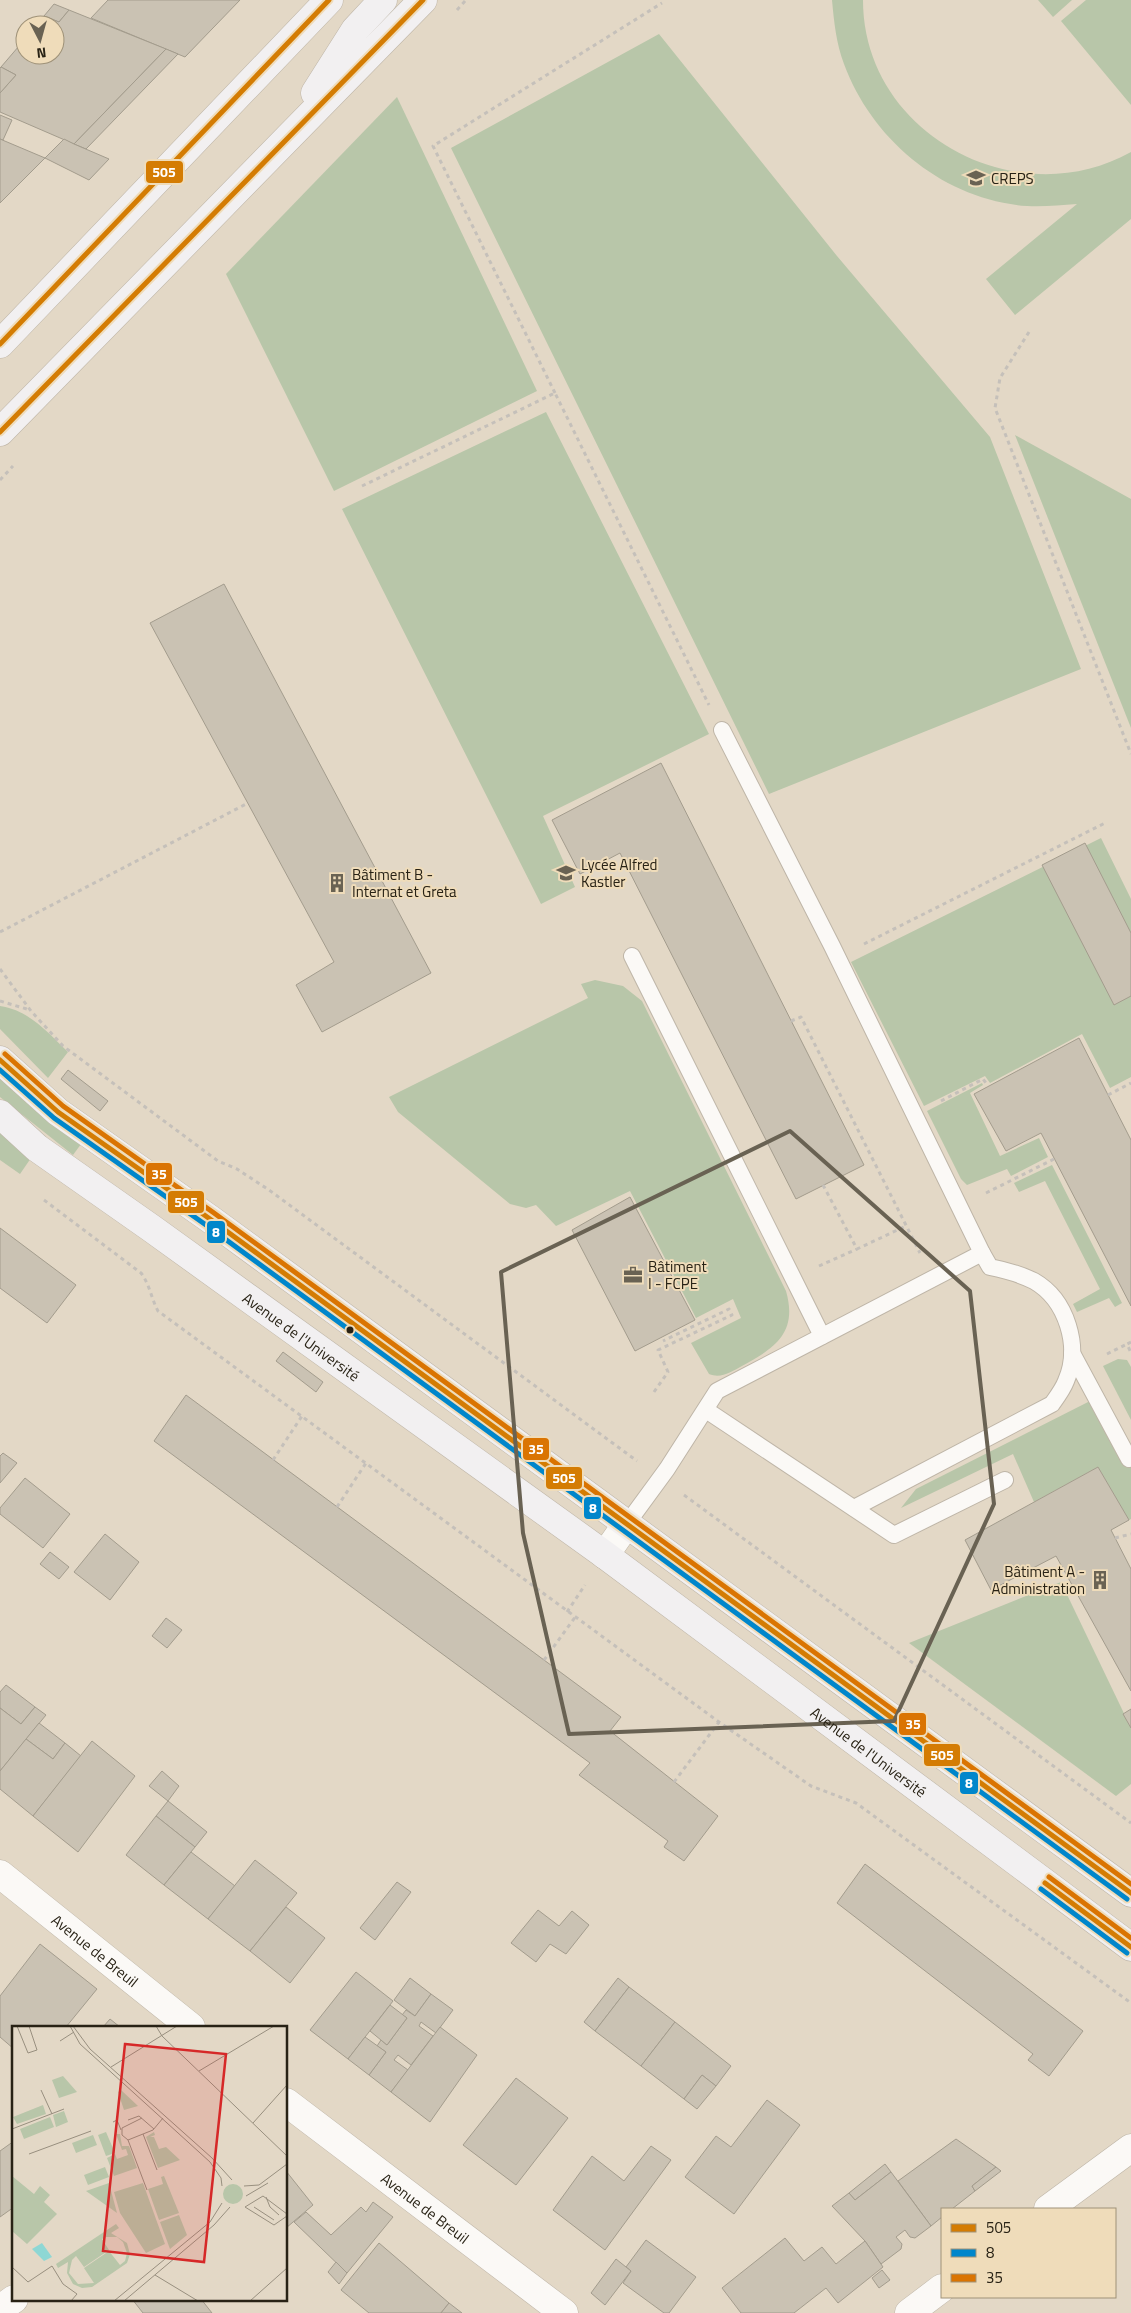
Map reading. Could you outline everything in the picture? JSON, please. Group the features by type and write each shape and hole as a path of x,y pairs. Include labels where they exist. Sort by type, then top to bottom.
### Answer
{"street":[{"path":"0,344 329,0"},
{"path":"288,137 355,30 383,0"},
{"path":"0,432 423,0"},
{"path":"0,1060 58,1112 210,1219 1131,1894"},
{"name":"Avenue de l'Université","path":"0,1114 37,1148 152,1228 605,1555 1131,1947"},
{"path":"605,1555 626,1525"},
{"name":"Avenue de Breuil","path":"0,1874 191,2026"},
{"name":"Avenue de Breuil","path":"288,2104 564,2313"},
{"path":"1049,2208 1131,2148"},
{"path":"909,2313 941,2289"},
{"path":"0,2310 13,2300"}],"lane":[{"path":"722,730 838,958 982,1253 990,1267 1010,1271 1035,1282 1056,1301 1068,1326 1072,1353 1129,1459 1131,1458"},
{"path":"632,956 822,1336"},
{"path":"626,1525 660,1478 717,1391 982,1253"},
{"path":"854,1508 1052,1404 1066,1380 1072,1353"},
{"path":"706,1410 894,1534 1005,1480"}],"path":[{"path":"662,3 433,146 722,730"},
{"path":"1028,332 1000,378 995,408 1131,754"},
{"path":"362,486 555,393"},
{"path":"0,932 248,803"},
{"path":"838,958 1107,822"},
{"path":"0,969 31,1010 64,1046 218,1161 237,1168 269,1190 1131,1823"},
{"path":"0,1001 31,1010"},
{"path":"791,1021 800,1017 933,1278"},
{"path":"914,1114 983,1078 988,1086"},
{"path":"1108,1095 1131,1083"},
{"path":"960,1206 1054,1159"},
{"path":"823,1185 857,1249"},
{"path":"38,1194 141,1273 148,1283 153,1302 158,1311 718,1722 811,1786 856,1803 1131,2003"},
{"path":"793,1278 906,1226"},
{"path":"654,1392 668,1372 658,1350 732,1315 729,1310 662,1339 666,1346"},
{"path":"1131,1342 1127,1344 1131,1353"},
{"path":"273,1460 302,1416"},
{"path":"337,1506 366,1463"},
{"path":"1115,1538 1131,1534"},
{"path":"544,1660 576,1616"},
{"path":"674,1782 718,1722"}],"highlighted area":[{"path":"790,1131 970,1291 994,1504 894,1721 569,1734 523,1533 501,1272"}],"green space":[{"path":"832,0 863,0 870,48 889,89 918,124 954,150 996,167 1041,174 1087,169 1131,152 1131,219 1015,315 986,279 1077,204 1027,206 996,201 967,192 940,178 915,161 892,141 856,92 839,48"},
{"path":"1038,0 1072,0 1053,17"},
{"path":"1086,0 1131,0 1131,105 1061,21"},
{"path":"659,34 837,256 990,437 1081,669 769,794 451,148"},
{"path":"397,97 537,391 334,491 226,274"},
{"path":"546,412 709,734 543,816 575,887 541,904 342,509"},
{"path":"1015,435 1131,499 1131,728"},
{"path":"1101,838 1131,899 1131,1077 1110,1088 1082,1034 990,1083 985,1076 924,1106 851,962"},
{"path":"595,980 623,986 642,1001 786,1291 789,1318 781,1338 764,1353 726,1374 718,1376 709,1374 691,1343 741,1318 733,1299 696,1318 630,1191 556,1226 536,1205 526,1208 510,1204 398,1112 389,1097 588,998 581,984"},
{"path":"0,1006 10,1008 29,1017 68,1052 48,1078 0,1029"},
{"path":"0,1070 84,1140 73,1155 0,1097"},
{"path":"982,1083 983,1085 970,1093 1000,1156 1039,1138 1048,1157 1011,1176 1007,1169 967,1185 961,1179 927,1111"},
{"path":"0,1133 31,1158 20,1174 0,1160"},
{"path":"1052,1165 1122,1303 1115,1307 1109,1298 1077,1312 1073,1304 1100,1289 1045,1181 1019,1192 1014,1183"},
{"path":"1118,1359 1127,1360 1131,1367 1131,1420 1103,1366"},
{"path":"1092,1400 1131,1463 1131,1519 1129,1520 1098,1467 1034,1502 1013,1454 901,1508 916,1489"},
{"path":"1061,1582 1131,1728 1131,1784 1116,1796 909,1643"}],"building":[{"path":"108,0 240,0 185,57 91,18"},
{"path":"54,4 69,10 65,15 45,15"},
{"path":"69,10 166,49 74,144 0,112 0,93 16,75 1,67 15,51 15,65 65,65 65,15"},
{"path":"166,49 178,54 86,149 74,144"},
{"path":"0,68 16,75 0,93"},
{"path":"0,115 12,120 3,140 0,139"},
{"path":"0,139 45,158 0,203"},
{"path":"64,139 109,159 89,180 45,158"},
{"name":"Bâtiment B - Internat et Greta","path":"224,584 431,973 322,1032 296,985 334,962 150,623"},
{"path":"661,763 864,1165 796,1199 620,853 580,874 552,820"},
{"path":"1085,843 1131,933 1131,996 1114,1005 1042,865"},
{"path":"1079,1038 1131,1140 1131,1306 1041,1133 1006,1151 974,1094"},
{"path":"68,1070 108,1101 100,1111 61,1079"},
{"name":"Bâtiment I - FCPE","path":"630,1197 695,1320 635,1351 572,1230"},
{"path":"0,1228 76,1285 47,1323 0,1288"},
{"path":"283,1352 323,1382 316,1392 276,1361"},
{"path":"186,1395 621,1717 610,1731 718,1816 684,1861 664,1847 668,1841 579,1775 590,1763 154,1441"},
{"path":"3,1453 17,1463 0,1483 0,1456"},
{"name":"Bâtiment A - Administration","path":"1098,1467 1129,1520 1111,1530 1131,1569 1131,1691 1056,1556 991,1590 965,1540"},
{"path":"25,1478 70,1514 43,1548 0,1514 0,1508"},
{"path":"105,1534 139,1562 110,1600 74,1572"},
{"path":"50,1552 69,1567 59,1579 40,1564"},
{"path":"166,1618 182,1630 167,1648 152,1636"},
{"path":"6,1685 35,1707 21,1724 0,1708 0,1692"},
{"path":"35,1707 46,1715 0,1771 0,1708 21,1724"},
{"path":"1131,1709 1131,1728 1123,1714"},
{"path":"39,1723 65,1743 53,1759 26,1739"},
{"path":"26,1739 53,1759 65,1743 81,1756 33,1816 0,1789 0,1771"},
{"path":"92,1741 135,1776 78,1852 33,1816"},
{"path":"162,1771 179,1786 168,1801 149,1786"},
{"path":"168,1801 207,1832 195,1847 156,1816"},
{"path":"156,1816 195,1847 164,1885 126,1855"},
{"path":"191,1852 235,1886 208,1919 164,1885"},
{"path":"255,1860 297,1893 250,1951 208,1919"},
{"path":"865,1864 1083,2031 1049,2076 1028,2060 1033,2054 837,1903"},
{"path":"397,1882 411,1892 375,1940 360,1928"},
{"path":"286,1907 325,1938 290,1983 250,1951"},
{"path":"538,1910 559,1926 572,1911 589,1925 566,1954 550,1944 536,1962 511,1943"},
{"path":"40,1944 97,1989 67,2026 12,2026 12,2047 0,2037 0,1996"},
{"path":"356,1972 393,2001 348,2059 310,2030"},
{"path":"410,1978 431,1994 415,2016 394,2000"},
{"path":"618,1978 629,1987 595,2031 584,2022"},
{"path":"629,1987 675,2022 641,2066 595,2031"},
{"path":"431,1994 453,2010 436,2033 421,2022 419,2026 433,2036 411,2065 398,2055 394,2060 408,2070 391,2092 369,2075 386,2052 377,2046 381,2040 387,2045 407,2018 402,2015 406,2010 415,2016"},
{"path":"390,2005 407,2018 387,2045 370,2031"},
{"path":"110,2019 119,2026 104,2026"},
{"path":"675,2022 731,2066 716,2086 702,2075 684,2099 641,2066"},
{"path":"440,2027 477,2055 430,2122 391,2092"},
{"path":"365,2037 386,2052 369,2075 348,2059"},
{"path":"702,2075 716,2086 697,2109 684,2099"},
{"path":"516,2078 568,2118 516,2185 463,2145"},
{"path":"767,2100 800,2125 734,2214 685,2177 716,2136 731,2147"},
{"path":"956,2139 996,2167 972,2186 975,2191 953,2208 941,2208 941,2218 931,2226 898,2181"},
{"path":"12,2142 12,2208 0,2217 0,2151"},
{"path":"651,2146 671,2160 605,2250 553,2210 592,2156 624,2181"},
{"path":"885,2164 891,2172 855,2200 849,2193"},
{"path":"996,2167 1001,2171 975,2191 972,2186"},
{"path":"891,2172 931,2226 915,2238 910,2237 905,2230 896,2237 902,2244 901,2249 881,2264 865,2241 832,2206 849,2193 855,2200"},
{"path":"288,2174 313,2205 288,2226"},
{"path":"373,2202 393,2217 347,2273 294,2222 306,2212 331,2235 361,2207 366,2212"},
{"path":"785,2238 804,2261 822,2247 836,2264 865,2241 883,2267 838,2303 826,2288 794,2313 741,2313 722,2288"},
{"path":"646,2240 696,2277 669,2313 664,2313 623,2283 631,2271 626,2267"},
{"path":"379,2243 449,2303 441,2313 369,2313 341,2290"},
{"path":"616,2259 631,2271 605,2305 591,2293"},
{"path":"336,2262 347,2273 339,2284 328,2272"},
{"path":"882,2270 890,2280 879,2288 872,2278"},
{"path":"133,2300 202,2300 212,2313 143,2313"},
{"path":"449,2303 462,2313 441,2313"}],"transit line":[{"name":"505","path":"0,344 329,0"},
{"name":"505","path":"0,432 423,0"},
{"name":"35","path":"5,1054 63,1106 214,1213 1131,1884"},
{"name":"505","path":"0,1060 58,1112 210,1219 1131,1893"},
{"name":"8","path":"0,1070 54,1118 206,1225 1127,1899"},
{"name":"35","path":"1049,1877 1131,1938"},
{"name":"505","path":"1045,1883 1131,1947"},
{"name":"8","path":"1041,1889 1127,1953"}],"place":[{"name":"CREPS","path":"976,178"},
{"name":"Lycée Alfred Kastler","path":"566,873"},
{"name":"Bâtiment B - Internat et Greta","path":"337,883"},
{"name":"Bâtiment I - FCPE","path":"633,1275"},
{"name":"Bâtiment A - Administration","path":"1100,1580"}]}
